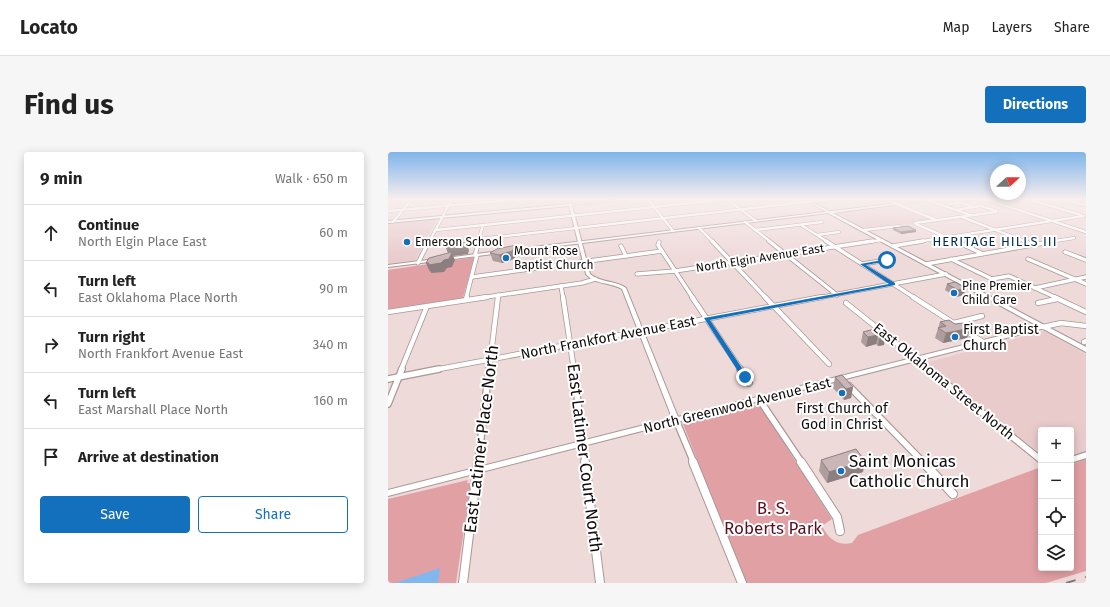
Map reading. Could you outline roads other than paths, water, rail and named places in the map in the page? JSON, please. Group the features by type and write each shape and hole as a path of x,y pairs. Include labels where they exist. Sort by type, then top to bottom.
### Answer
{"main road":[{"path":"388,266 771,219"},
{"path":"843,219 1086,350"}],"street":[{"path":"388,222 421,219"},
{"path":"418,263 441,219"},
{"path":"436,230 536,219"},
{"path":"574,219 589,275 595,279 617,284 624,288 742,583"},
{"path":"479,239 653,219"},
{"path":"664,219 673,231"},
{"path":"943,219 915,223 982,254"},
{"path":"966,219 1032,245"},
{"path":"1047,219 1086,232"},
{"path":"893,246 1064,219"},
{"path":"745,222 837,295"},
{"path":"756,230 822,222"},
{"path":"466,300 483,225"},
{"path":"801,225 983,342"},
{"path":"864,230 900,226"},
{"path":"698,228 829,364"},
{"path":"817,235 839,232"},
{"path":"926,264 1074,238"},
{"name":"North Elgin Avenue East","path":"637,274 675,271 882,240"},
{"path":"659,242 658,245 749,383"},
{"path":"621,246 626,256"},
{"path":"472,277 662,251"},
{"path":"1065,252 1086,260"},
{"path":"951,259 992,279 1009,276 1086,312"},
{"path":"1028,259 1086,284"},
{"path":"862,264 887,260"},
{"name":"North Frankfort Avenue East","path":"388,379 946,274"},
{"path":"1035,288 1086,277"},
{"path":"388,312 561,286 595,279"},
{"name":"East Latimer Court North","path":"561,286 570,344 600,583"},
{"name":"East Latimer Place North","path":"463,583 498,295"},
{"path":"1038,303 1057,298"},
{"name":"East Oklahoma Street North","path":"846,303 1038,458"},
{"path":"388,404 427,306"},
{"path":"954,323 982,316"},
{"name":"North Greenwood Avenue East","path":"388,493 1043,327 1061,323 1086,326"},
{"path":"841,378 953,494"},
{"path":"759,399 837,517 840,531"},
{"path":"1074,459 1086,455"}],"water":[{"path":"440,568 438,583 395,583"}],"railway":[{"path":"1066,583 1086,577"}],"place":[{"name":"Emerson School","path":"407,242"},
{"name":"Mount Rose Baptist Church","path":"506,258"},
{"name":"Pine Premier Child Care","path":"954,293"},
{"name":"First Baptist Church","path":"955,337"},
{"name":"First Church of God in Christ","path":"842,393"},
{"name":"Saint Monicas Catholic Church","path":"841,471"}],"district":[{"name":"HERITAGE HILLS III","path":"995,241"}],"park label":[{"name":"B. S. Roberts Park","path":"773,518"}]}
